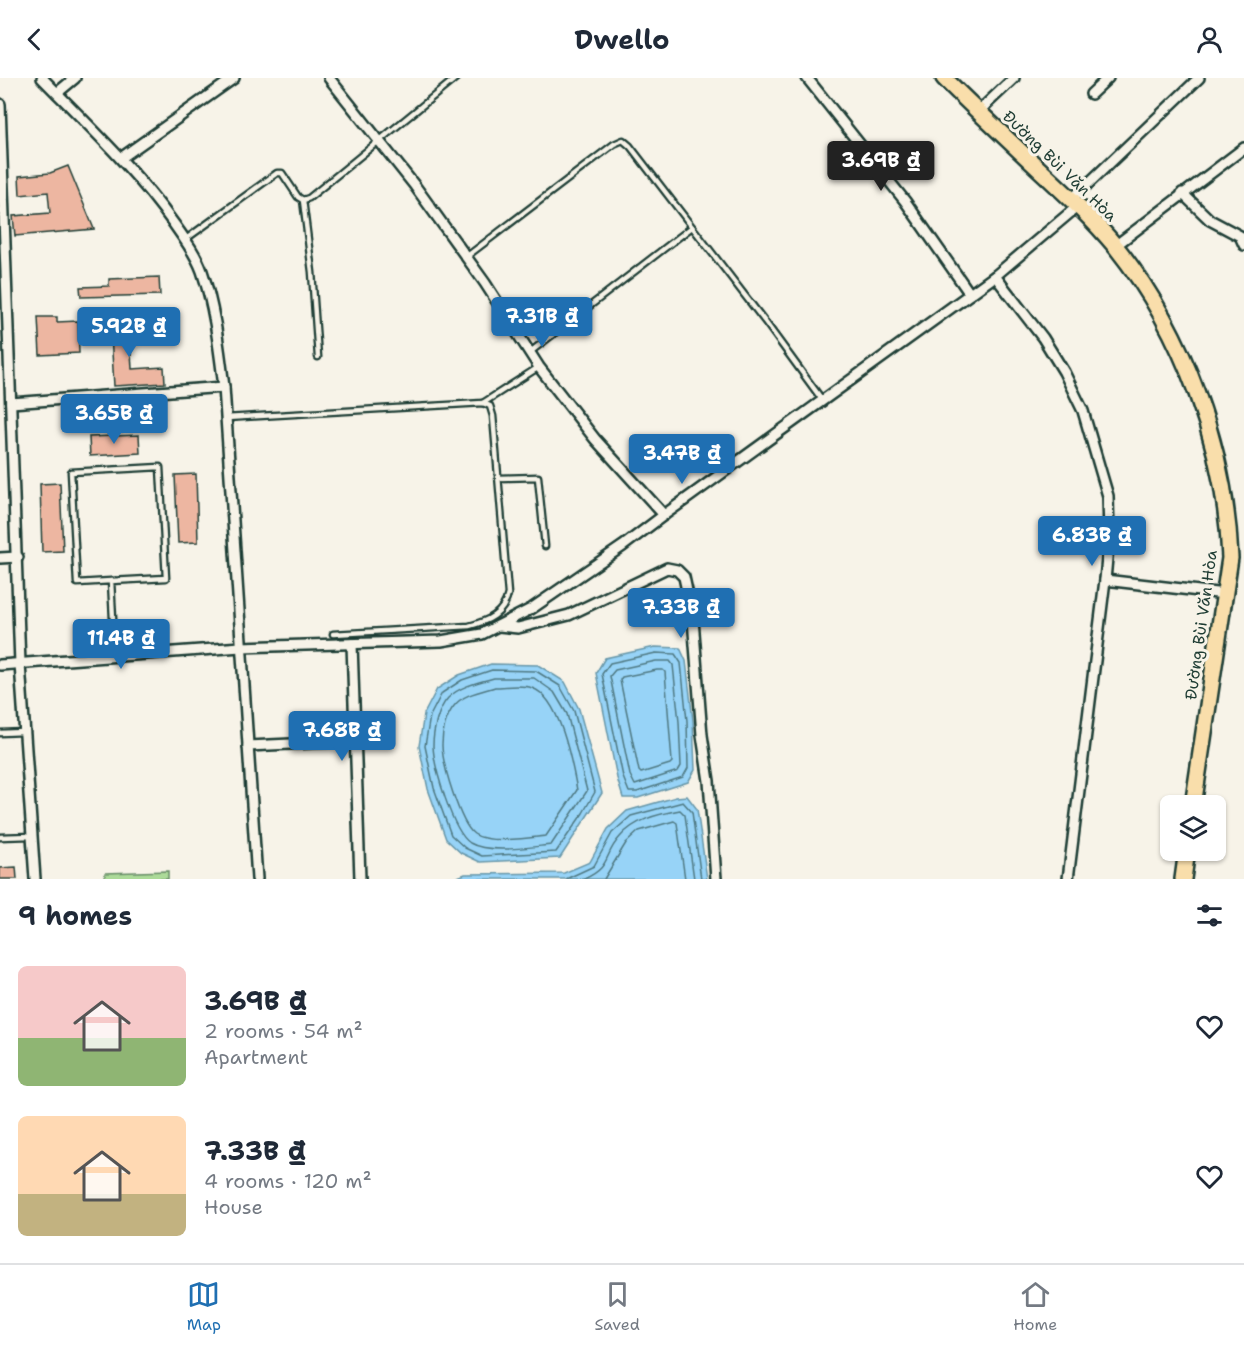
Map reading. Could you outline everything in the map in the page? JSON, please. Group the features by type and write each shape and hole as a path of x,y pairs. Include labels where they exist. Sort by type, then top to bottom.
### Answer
{"main road":[{"name":"Đường Bùi Văn Hòa","path":"944,78 1075,203 1115,246 1137,275 1168,327 1207,423 1229,519 1230,558 1196,795"},
{"path":"1183,879 1185,861"}],"street":[{"path":"42,78 121,158 156,198 185,239 201,268 214,313 224,387 257,879"},
{"path":"57,93 75,78"},
{"path":"121,158 234,78"},
{"path":"329,78 415,186 485,283 529,353 595,439 664,515"},
{"path":"807,78 905,201 970,294"},
{"path":"978,112 1014,78"},
{"path":"1091,94 1108,78"},
{"path":"0,665 241,647 441,641 482,634 499,626 531,609 623,546 995,276 1075,203 1199,78"},
{"path":"0,104 18,557 20,664 35,879"},
{"path":"1115,246 1244,148"},
{"path":"1182,193 1210,220 1240,236 1244,245"},
{"path":"995,276 1043,338 1064,372 1083,411 1108,496 1109,536 1105,580 1068,879"},
{"path":"11,403 224,387"},
{"path":"0,558 18,557"},
{"path":"499,626 518,628 569,615 667,568 677,570 684,577 693,619 716,879"},
{"path":"1105,580 1225,594"},
{"path":"352,644 360,879"},
{"path":"248,746 355,741"}],"lane":[{"path":"303,200 309,198 456,78"},
{"path":"466,257 614,144 623,140 630,146 823,401"},
{"path":"185,239 277,173 282,173 298,197 303,200"},
{"path":"303,200 312,272 318,357"},
{"path":"529,353 692,227"},
{"path":"483,403 540,367"},
{"path":"226,418 483,403 490,406 494,416 508,594 504,607 497,614 469,626 333,634"},
{"path":"160,467 166,578 111,581 77,583 71,472 160,467"},
{"path":"499,478 538,477 545,546"},
{"path":"111,581 115,657"},
{"path":"0,733 25,732"},
{"path":"0,837 32,836"}],"green space":[{"path":"168,871 168,879 105,879 105,873"}],"water":[{"path":"655,647 680,648 686,661 693,721 695,770 688,782 638,798 623,798 596,673 605,658"},
{"path":"491,664 538,665 565,682 579,709 602,793 560,858 480,862 461,853 446,839 428,789 419,746 424,714 437,689 459,675"},
{"path":"687,796 697,809 707,879 453,879 465,874 564,873 590,862 608,829 627,811"}],"building":[{"path":"68,166 94,229 15,236 13,216 50,213 48,192 20,195 19,176 50,173"},
{"path":"159,277 160,295 81,297 80,287 109,286 109,279"},
{"path":"38,317 57,317 57,322 78,321 79,353 40,355"},
{"path":"129,317 132,369 164,367 165,383 114,386 110,318"},
{"path":"139,435 140,453 90,456 89,437"},
{"path":"196,474 198,542 178,543 175,475"},
{"path":"60,483 63,551 42,552 40,484"},
{"path":"16,867 17,879 0,879 0,868"}]}
